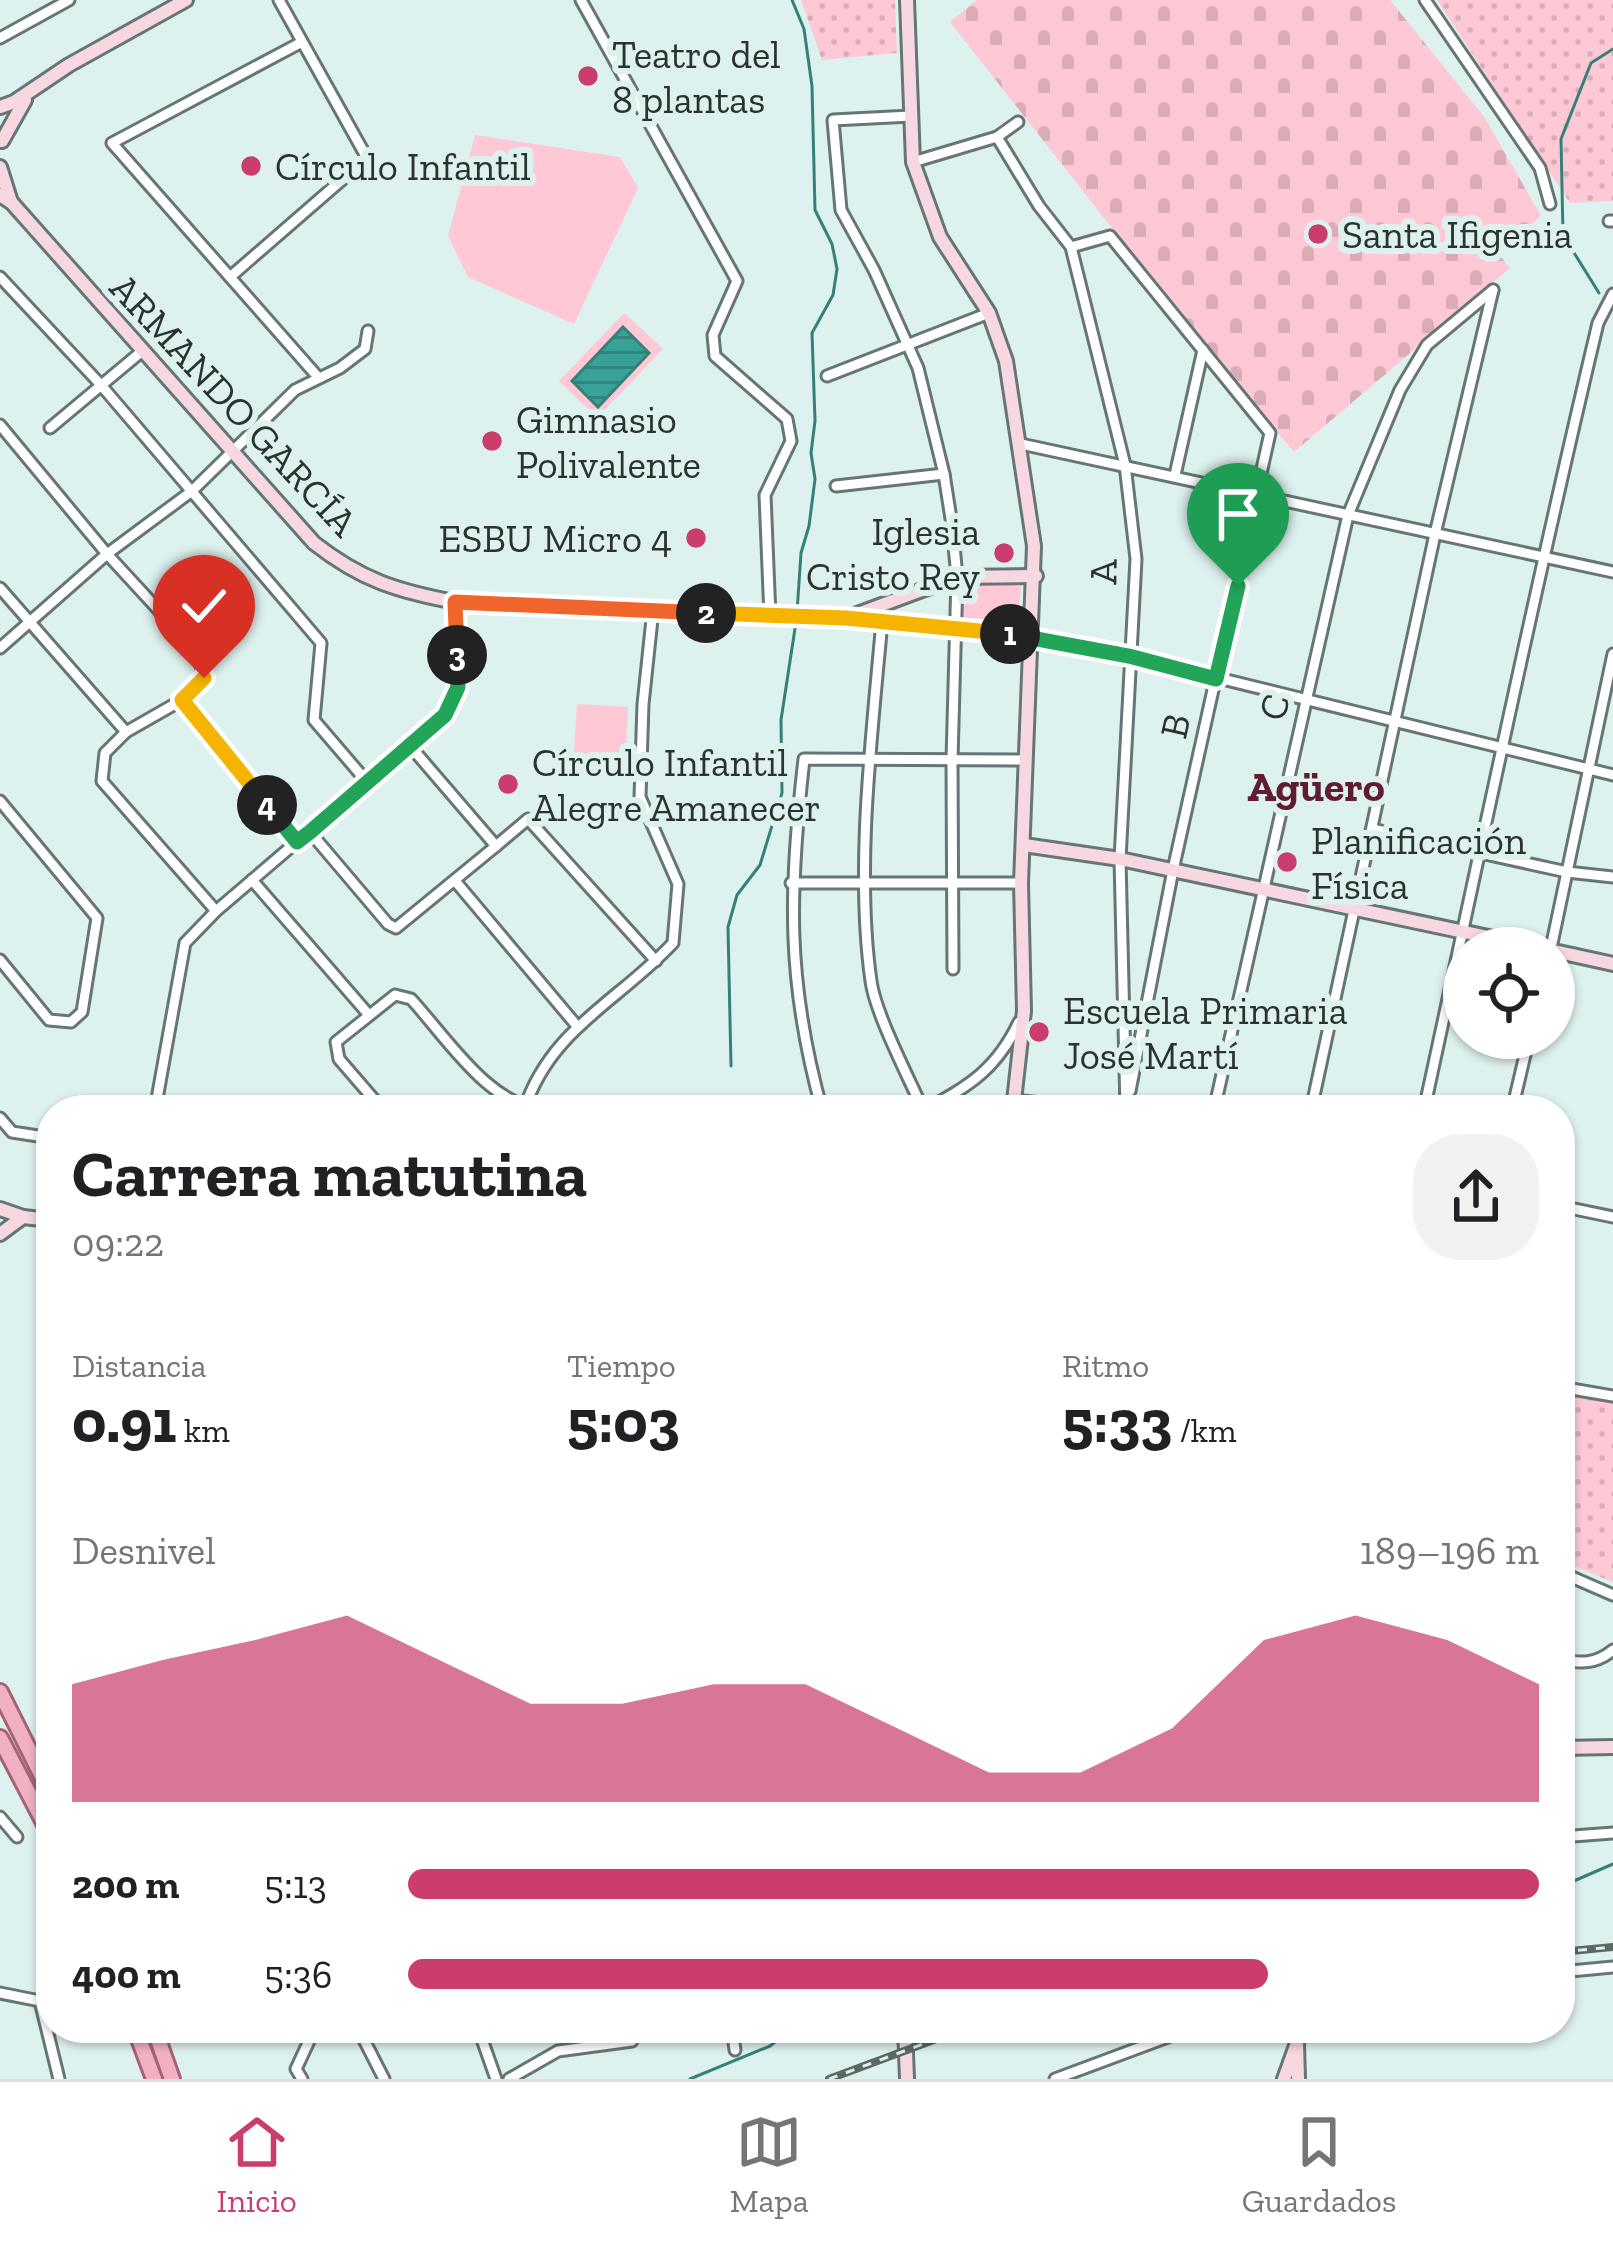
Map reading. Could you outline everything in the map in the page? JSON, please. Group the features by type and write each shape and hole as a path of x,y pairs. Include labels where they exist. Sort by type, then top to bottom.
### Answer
{"main road":[{"path":"0,107 186,0"},
{"path":"909,4 913,162 940,237 989,313 1006,361 1036,576 1025,760 1024,1011 1015,1095"},
{"path":"0,163 1,138 33,90"},
{"name":"ARMANDO GARCÍA","path":"0,163 6,199 314,543 348,570 401,592 455,602 846,618 1031,637"},
{"path":"846,618 956,577 1036,576"},
{"path":"1024,845 1120,859 1443,929"},
{"path":"1575,955 1613,964"},
{"path":"0,1209 36,1218"},
{"path":"0,1234 23,1217"},
{"path":"0,1692 36,1764"},
{"path":"0,1738 36,1807"},
{"path":"1575,1748 1613,1747"},
{"path":"141,2043 154,2079"},
{"path":"159,2043 172,2079"},
{"path":"906,2043 908,2079"},
{"path":"1285,2079 1295,2043"},
{"path":"1298,2043 1298,2079"}],"street":[{"path":"0,38 69,0"},
{"path":"230,277 367,158 279,0"},
{"path":"581,0 737,281 712,335 715,356 788,419 791,441 765,496 777,616"},
{"path":"1424,0 1540,168 1550,204"},
{"path":"302,42 112,143 316,376"},
{"path":"911,116 833,120 841,210 909,346 944,475 956,577 953,969"},
{"path":"913,162 997,137 1018,122"},
{"name":"A","path":"997,137 1039,206 1071,247 1125,465 1136,559 1120,859 1126,1095"},
{"name":"B","path":"1071,247 1110,236 1270,433 1173,870 1129,1095"},
{"path":"0,277 101,385 321,643 314,720 368,783"},
{"name":"C","path":"1217,1095 1348,515 1400,390 1427,345 1493,290 1435,534"},
{"path":"1463,927 1598,323 1610,308 1613,294"},
{"path":"826,376 989,313"},
{"path":"0,648 107,554 192,491 295,390 340,368 364,349 368,331"},
{"path":"1175,476 1203,350"},
{"path":"50,428 141,352"},
{"path":"0,425 107,554 198,653 204,678 182,700 126,732 105,753 102,781 216,911"},
{"path":"1021,444 1613,572"},
{"path":"836,486 944,475"},
{"path":"1314,1095 1435,534"},
{"path":"0,588 126,732"},
{"path":"158,1095 185,943 216,911 445,715 458,687 455,602"},
{"path":"529,1095 538,1070 577,1026 673,943 678,884 640,797 653,610"},
{"path":"882,621 870,759 871,986 918,1095"},
{"path":"1031,637 1129,656 1613,775"},
{"path":"1556,927 1613,655"},
{"path":"182,700 297,842"},
{"path":"411,747 496,847"},
{"path":"818,1095 803,1041 791,933 791,883 804,759 1025,760"},
{"path":"0,801 97,917 82,1012 71,1022 50,1020 0,960"},
{"path":"310,832 396,928 528,819 656,962"},
{"path":"1372,829 1567,872 1613,877"},
{"path":"253,880 369,1016"},
{"path":"456,882 577,1026"},
{"path":"791,883 1022,883"},
{"path":"370,1095 339,1059 336,1042 394,995 411,999 498,1095"},
{"path":"951,1095 978,1080 1007,1047 1024,1011"},
{"path":"1427,1095 1443,1022"},
{"path":"1516,1095 1524,1059"},
{"path":"0,1118 12,1132 36,1136"},
{"path":"1575,1209 1613,1217"},
{"path":"1575,1390 1613,1396"},
{"path":"1575,1579 1613,1595"},
{"path":"1575,1662 1602,1659 1613,1650"},
{"path":"0,1817 17,1837"},
{"path":"1575,1836 1613,1833"},
{"path":"1575,1971 1613,1967"},
{"path":"0,1994 36,1999"},
{"path":"52,2043 58,2079"},
{"path":"302,2079 296,2069 308,2043"},
{"path":"366,2043 384,2079"},
{"path":"483,2043 496,2079"},
{"path":"509,2079 558,2051 617,2043"},
{"path":"734,2043 735,2050"},
{"path":"1055,2079 1076,2076 1156,2043"}],"green space":[{"path":"801,0 895,0 897,53 822,60"},
{"name":"Santa Ifigenia","path":"977,0 1390,0 1485,118 1541,216 1497,252 1510,268 1294,452 950,22"},
{"path":"1437,0 1613,0 1613,201 1570,203"},
{"path":"475,135 620,157 638,188 574,324 468,277 448,236"},
{"path":"624,313 663,349 597,418 559,381"},
{"path":"964,582 1021,586 1018,628 963,620"},
{"path":"577,704 628,707 625,773 573,770"},
{"path":"1575,1396 1613,1402 1613,1582 1575,1566"}],"water":[{"path":"623,327 649,353 598,407 572,381"}],"waterway":[{"path":"792,0 804,29 812,86 815,210 832,244 837,269 833,295 812,333 815,479 801,553 797,612"},
{"path":"1599,293 1563,235 1561,139 1591,63 1613,49"},
{"path":"731,1066 728,927 737,895 760,865 782,793 781,720 796,622"},
{"path":"1575,1880 1613,1864"},
{"path":"690,2079 774,2043"}],"railway":[{"path":"1575,1951 1613,1947"},
{"path":"829,2079 926,2043"}],"place":[{"name":"Teatro del 8 plantas","path":"588,76"},
{"name":"Círculo Infantil","path":"251,166"},
{"name":"Santa Ifigenia","path":"1318,234"},
{"name":"Gimnasio Polivalente","path":"492,441"},
{"name":"ESBU Micro 4","path":"696,538"},
{"name":"Iglesia Cristo Rey","path":"1004,553"},
{"name":"Círculo Infantil Alegre Amanecer","path":"508,784"},
{"name":"Planificación Física","path":"1287,862"},
{"name":"Escuela Primaria José Martí","path":"1039,1032"}],"district":[{"name":"Agüero","path":"1316,786"}],"route":[{"path":"204,678 182,700 297,842 445,715 458,687 455,602 846,618 954,628 1129,656 1216,679 1238,586"}]}
